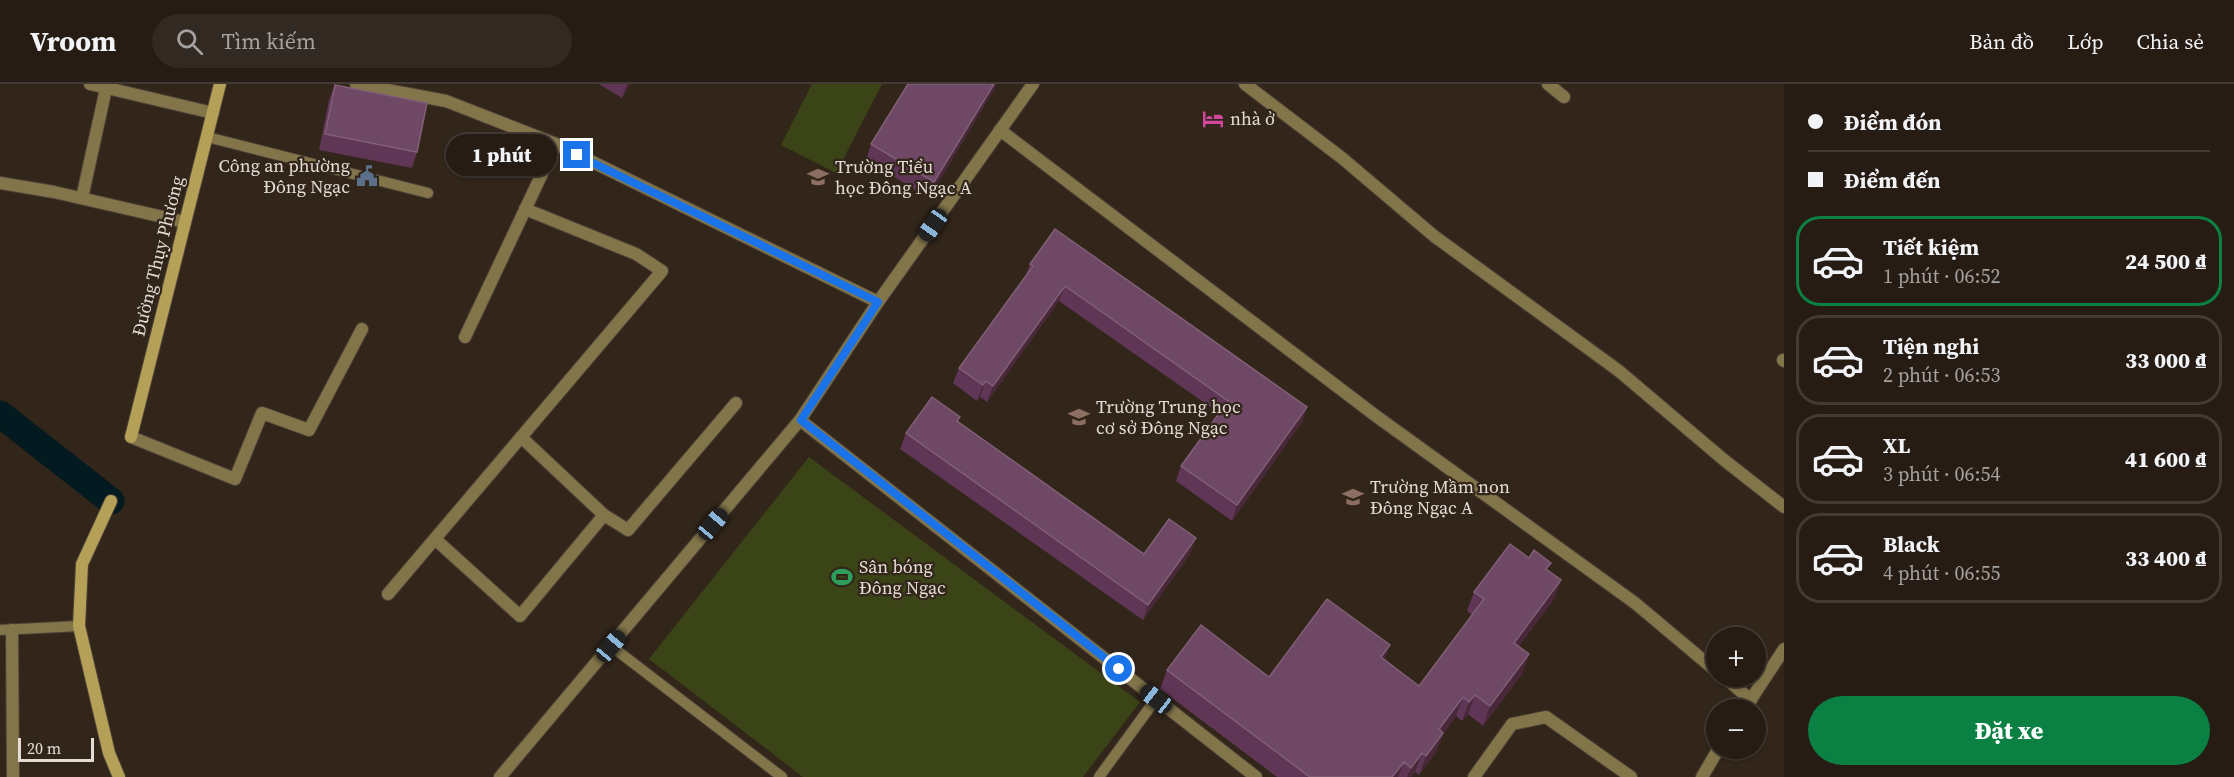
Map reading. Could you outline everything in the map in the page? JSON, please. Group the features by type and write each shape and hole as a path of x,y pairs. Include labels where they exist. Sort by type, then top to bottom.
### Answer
{"main road":[{"name":"Đường Thụy Phương","path":"131,437 220,84"},
{"path":"111,501 82,564 79,626 109,753 119,777"}],"street":[{"path":"90,84 107,86 213,114"},
{"path":"356,84 446,101 556,144 878,302"},
{"path":"500,777 801,420 878,302 1033,84"},
{"path":"1245,84 1342,158 1434,236 1619,371 1724,460 1784,507"},
{"path":"1548,84 1564,97"},
{"path":"82,198 107,86"},
{"path":"1000,130 1376,416 1635,603 1706,663"},
{"path":"465,337 556,144"},
{"path":"0,183 82,198 185,222"},
{"path":"388,594 662,271 636,254 525,209"},
{"path":"131,437 235,479 262,414 309,430 362,329"},
{"path":"520,437 604,515 628,530 736,403"},
{"path":"801,420 1256,777"},
{"path":"435,539 520,616 604,515"},
{"path":"6,630 13,777"},
{"path":"1751,699 1784,649"},
{"path":"1732,687 1742,699"},
{"path":"1474,777 1512,724 1546,717 1631,777"},
{"path":"1701,777 1712,759"}],"lane":[{"path":"207,137 428,193"},
{"path":"6,630 79,626"},
{"path":"611,646 782,777"},
{"path":"1099,777 1156,699"}],"green space":[{"path":"812,84 882,84 836,173 781,145"},
{"name":"Sân bóng Đông Ngạc","path":"809,457 1140,702 1083,777 803,777 649,659"}],"building":[{"path":"908,84 994,84 934,182 871,144"},
{"path":"335,85 427,103 417,152 325,134"},
{"path":"1055,229 1307,407 1237,505 1181,466 1228,401 1065,286 993,386 986,381 983,385 959,368 1033,266 1030,264"},
{"path":"932,397 960,417 957,421 1144,554 1169,519 1196,538 1148,605 906,433"},
{"path":"1510,544 1529,558 1534,550 1551,563 1546,569 1561,580 1514,643 1529,654 1490,706 1475,695 1469,702 1463,697 1439,729 1443,733 1426,756 1422,753 1411,768 1404,762 1392,777 1310,777 1167,670 1201,625 1269,677 1327,599 1390,645 1381,657 1419,686 1484,599 1474,592"}],"waterway":[{"path":"0,414 111,501"}],"place":[{"name":"nhà ở","path":"1213,119"},
{"name":"Công an phường Đông Ngạc","path":"367,176"},
{"name":"Trường Tiểu học Đông Ngạc A","path":"818,177"},
{"name":"Trường Trung học cơ sở Đông Ngạc","path":"1079,417"},
{"name":"Trường Mầm non Đông Ngạc A","path":"1353,497"},
{"name":"Sân bóng Đông Ngạc","path":"842,577"}],"route":[{"path":"577,155 878,302 801,420 1119,669"}]}
